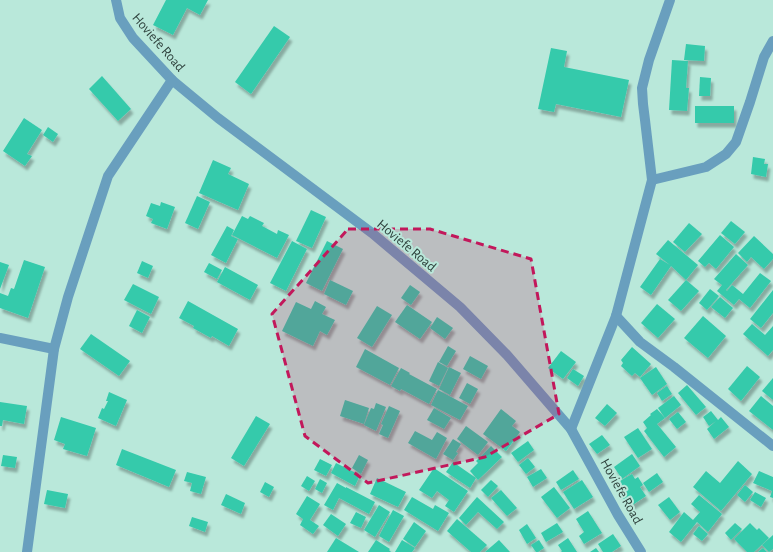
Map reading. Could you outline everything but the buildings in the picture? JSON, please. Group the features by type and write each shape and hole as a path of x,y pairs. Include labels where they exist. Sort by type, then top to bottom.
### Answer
{"street":[{"name":"Hoviefe Road","path":"116,0 120,18 133,38 172,80 218,118 372,233 460,307 507,355 571,430 618,515 641,552"},
{"path":"571,430 616,316 652,180 642,88 670,0"},
{"path":"652,180 706,167 726,154 736,142 764,57 773,41"},
{"path":"27,552 54,349 68,297 108,176 172,80"},
{"path":"616,316 640,342 773,446"},
{"path":"0,338 54,349"}],"highlighted area":[{"path":"348,229 430,229 531,259 559,414 485,457 368,483 305,436 272,314"}]}
